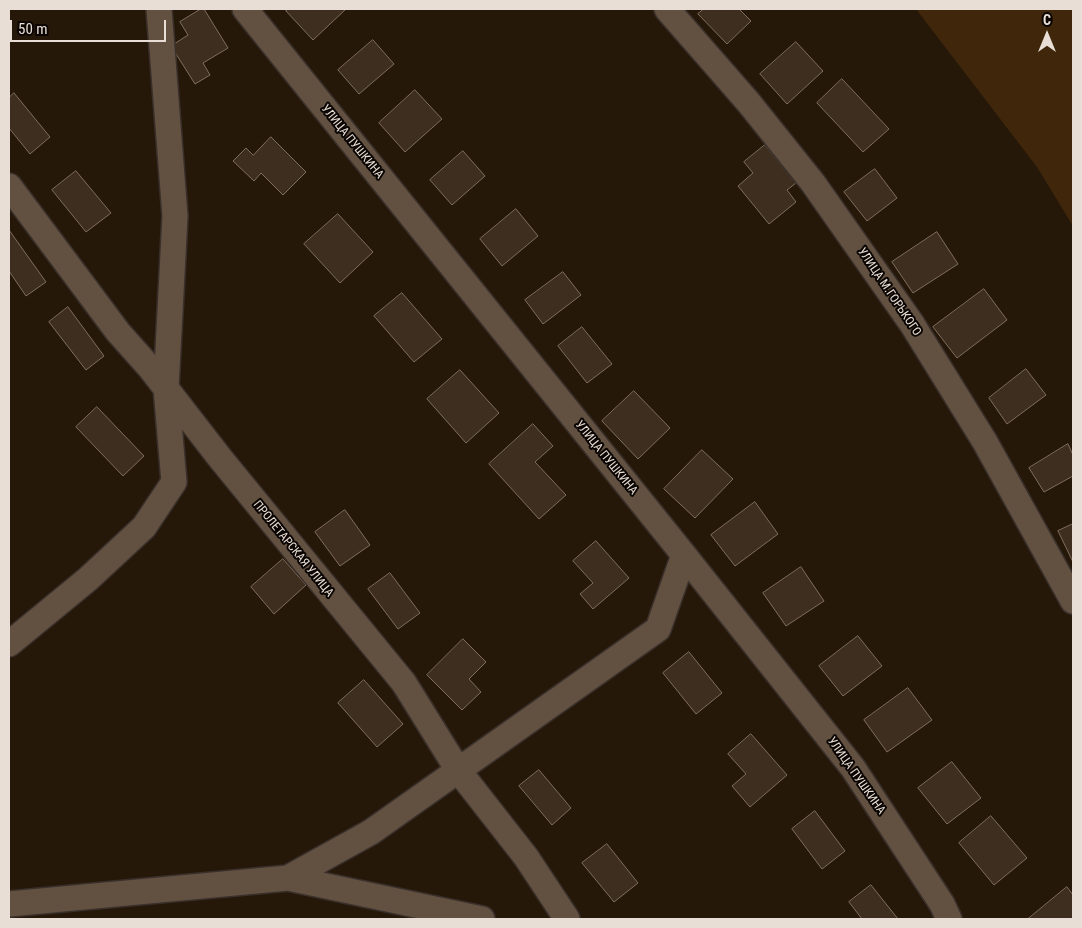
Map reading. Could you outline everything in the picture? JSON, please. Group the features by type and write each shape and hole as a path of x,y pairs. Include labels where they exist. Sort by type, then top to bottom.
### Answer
{"street":[{"path":"9,644 88,579 144,527 174,482 166,389 175,216 159,9"},
{"name":"УЛИЦА ПУШКИНА","path":"245,9 853,768 942,904 949,919"},
{"name":"УЛИЦА М.ГОРЬКОГО","path":"667,9 749,103 813,183 912,324 984,442 1073,601"},
{"name":"ПРОЛЕТАРСКАЯ УЛИЦА","path":"9,186 118,332 151,369 220,458 404,683 458,770 526,857 567,919"},
{"path":"288,878 371,832 658,629 684,555"},
{"path":"9,904 288,878 482,919"}],"shaded area":[{"path":"916,9 1073,9 1073,226 1037,167"}],"building":[{"path":"204,9 228,48 203,63 210,75 195,84 171,46 188,35 180,22"},
{"path":"289,9 346,9 313,40 286,11"},
{"path":"704,9 739,9 751,21 727,44 698,14"},
{"path":"373,40 394,64 359,94 338,70"},
{"path":"796,42 823,71 787,104 760,74"},
{"path":"842,79 889,129 863,152 817,103"},
{"path":"415,90 442,119 405,152 379,123"},
{"path":"14,93 50,137 30,154 9,128 9,98"},
{"path":"271,137 306,172 283,195 261,173 254,181 233,161 246,148 253,155"},
{"path":"765,145 796,183 787,190 796,202 769,224 738,186 753,173 744,162"},
{"path":"463,151 485,176 452,205 430,180"},
{"path":"875,169 897,198 867,221 844,192"},
{"path":"76,171 111,213 86,232 52,190"},
{"path":"516,209 538,236 502,266 480,239"},
{"path":"338,214 373,252 340,283 304,244"},
{"path":"9,230 46,282 26,296 9,271"},
{"path":"937,232 958,264 913,293 892,262"},
{"path":"563,272 581,295 543,324 525,300"},
{"path":"984,289 1007,320 957,358 933,327"},
{"path":"402,293 442,339 414,362 374,316"},
{"path":"68,307 104,356 86,370 49,322"},
{"path":"582,327 612,364 587,383 558,346"},
{"path":"1026,369 1046,395 1007,424 989,398"},
{"path":"460,370 499,413 466,443 427,399"},
{"path":"634,391 670,428 638,459 602,421"},
{"path":"97,407 144,456 123,476 76,427"},
{"path":"533,424 553,446 535,462 566,495 539,519 489,464"},
{"path":"1068,444 1073,455 1073,476 1044,492 1029,468"},
{"path":"702,450 733,479 695,518 664,489"},
{"path":"755,502 778,534 735,566 711,535"},
{"path":"345,510 370,545 340,566 315,532"},
{"path":"1073,524 1073,562 1058,531"},
{"path":"596,541 629,578 593,609 580,594 593,583 573,561"},
{"path":"283,559 306,585 274,614 251,587"},
{"path":"801,567 824,601 786,626 763,593"},
{"path":"390,573 420,613 398,629 368,589"},
{"path":"858,636 882,666 843,696 819,666"},
{"path":"463,639 486,662 469,679 481,692 462,710 427,675"},
{"path":"689,652 722,693 696,714 663,673"},
{"path":"364,680 403,724 377,747 338,703"},
{"path":"908,688 932,720 887,752 864,720"},
{"path":"751,734 787,775 750,807 732,786 746,774 728,754"},
{"path":"952,762 981,798 947,824 918,788"},
{"path":"539,770 571,808 552,825 519,786"},
{"path":"815,811 845,851 822,869 792,829"},
{"path":"991,816 1027,858 994,885 959,843"},
{"path":"607,844 638,883 614,902 582,863"},
{"path":"871,885 898,919 862,919 849,902"},
{"path":"1067,887 1073,895 1073,919 1028,919"}]}
